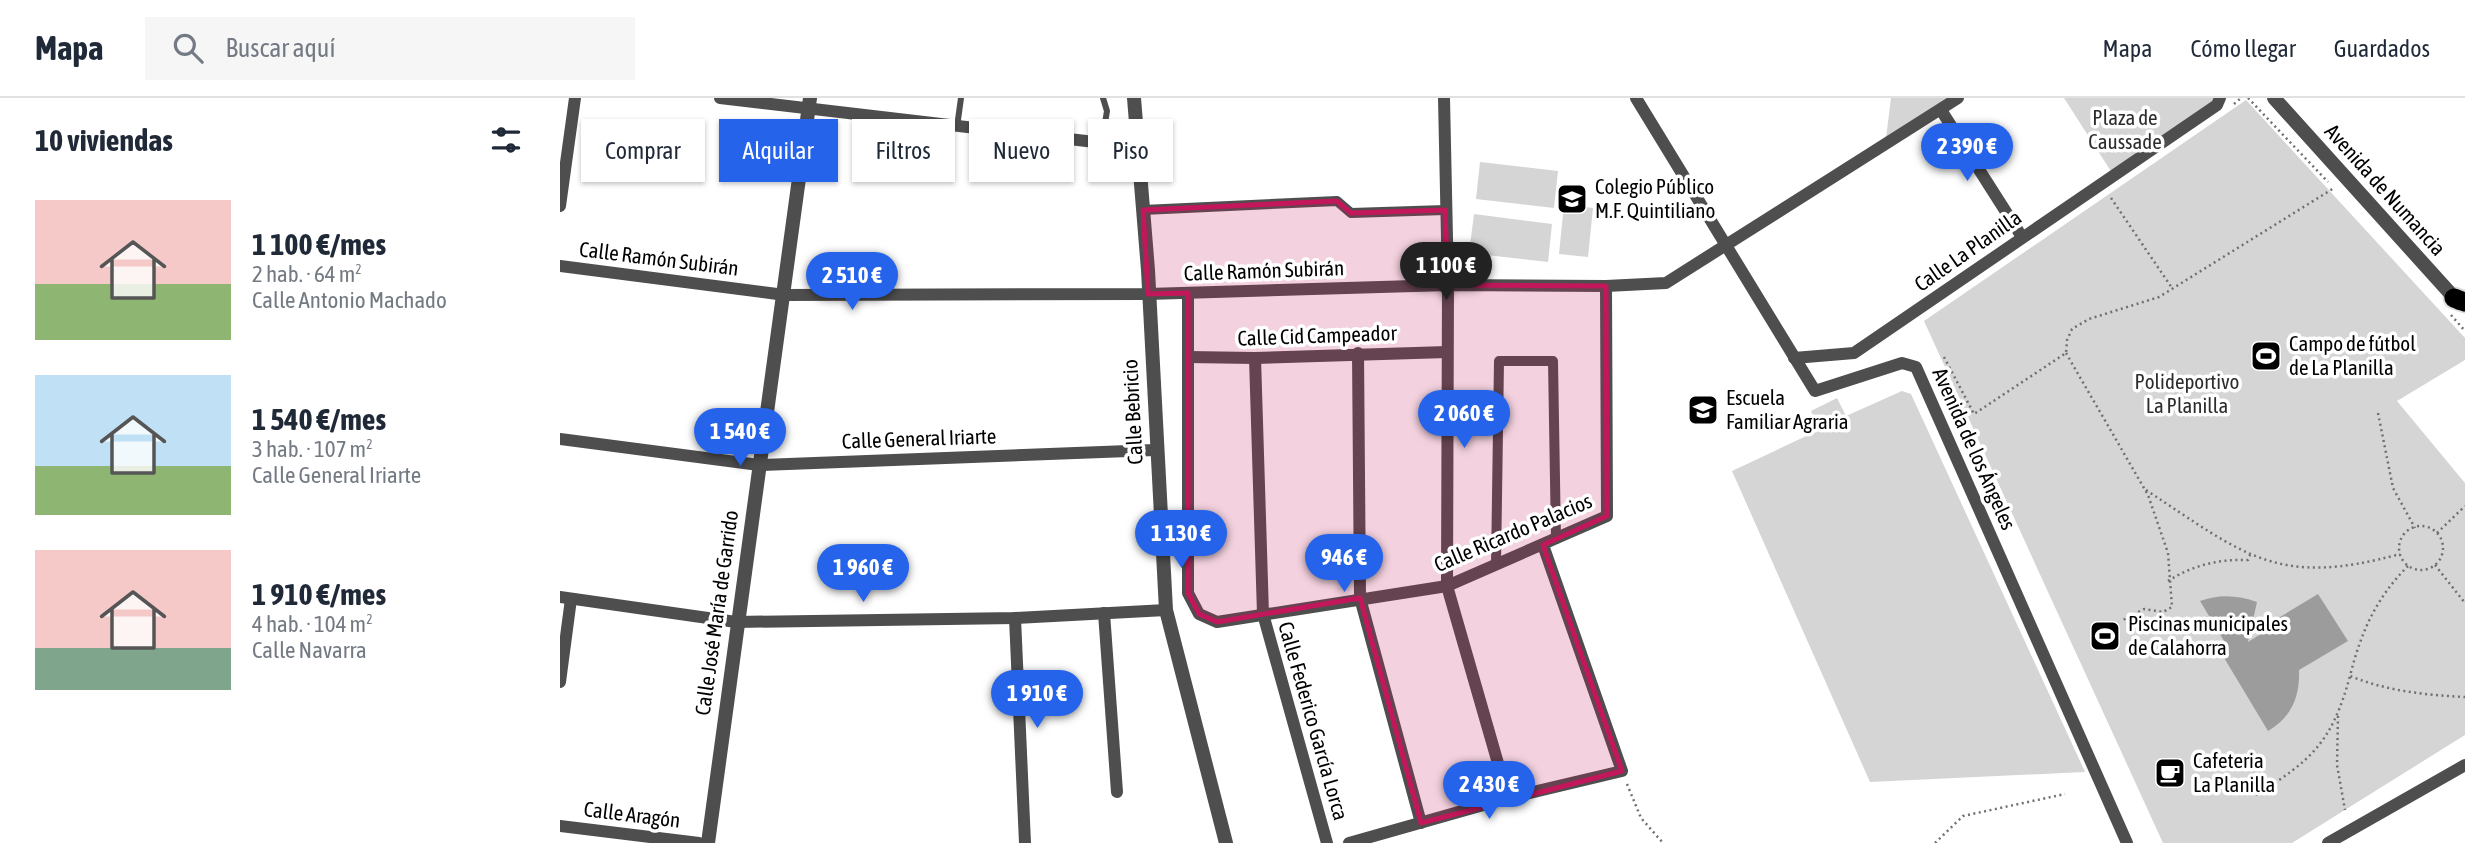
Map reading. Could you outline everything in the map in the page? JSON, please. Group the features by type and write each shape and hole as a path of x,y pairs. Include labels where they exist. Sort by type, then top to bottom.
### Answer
{"street":[{"path":"560,206 575,98"},
{"path":"720,98 809,104 957,127 1088,142"},
{"name":"Calle Bebricio","path":"1134,98 1135,119"},
{"path":"1444,98 1444,210 1448,285 1447,586 1508,798"},
{"name":"Avenida de los Ángeles","path":"1636,98 1815,391 1902,363 1916,367 2127,843"},
{"name":"Calle Ramón Subirán","path":"560,266 785,295 1148,294 1448,285 1606,286 1666,283 1726,248 1958,98"},
{"name":"Calle La Planilla","path":"1794,358 1854,353 2217,105 2220,98"},
{"name":"Avenida de Numancia","path":"2274,98 2461,303"},
{"name":"Calle José María de Garrido","path":"708,843 736,622 785,295 809,104"},
{"path":"1941,110 2022,237"},
{"name":"Calle Bebricio","path":"1140,182 1166,610 1226,843"},
{"path":"1143,210 1337,201 1351,213 1444,210"},
{"name":"Calle Ricardo Palacios","path":"1188,293 1188,593 1199,614 1217,622 1447,586 1606,516 1606,286"},
{"name":"Calle Cid Campeador","path":"1188,357 1255,358 1447,352"},
{"path":"1358,354 1360,598 1421,822"},
{"name":"Calle Federico García Lorca","path":"1255,358 1263,614 1327,843"},
{"path":"1496,565 1499,360 1553,361 1556,539"},
{"name":"Calle General Iriarte","path":"560,439 758,465 1155,450"},
{"path":"1349,843 1508,798 1622,771 1543,545"},
{"path":"560,682 565,598 736,622 1015,618 1166,610"},
{"path":"1104,613 1117,792"},
{"path":"1015,618 1025,843"},
{"path":"2328,843 2465,765"},
{"name":"Calle Aragón","path":"560,825 699,843"}],"lane":[{"path":"957,127 961,98"},
{"path":"1103,98 1107,111 1106,119"}],"path":[{"path":"2123,620 2144,609 2170,610 2173,601 2168,581 2164,538 2144,488 2066,353 2072,328 2089,319 2159,297 2334,188"},
{"path":"2111,198 2172,288"},
{"path":"1944,357 1973,414 2066,353"},
{"path":"2378,413 2393,488 2415,528"},
{"path":"2144,488 2217,537 2250,555 2292,568 2322,569 2400,554"},
{"path":"2437,533 2465,506"},
{"path":"2425,527 2437,533 2443,553 2435,565 2422,570 2408,566 2400,554 2402,539 2415,528 2425,527"},
{"path":"2168,581 2184,571 2206,564 2228,559 2248,560 2250,555"},
{"path":"2435,565 2465,603"},
{"path":"2256,795 2302,765 2323,741 2339,712 2365,624 2381,598 2408,566"},
{"path":"2350,676 2375,686 2465,697"},
{"path":"2339,712 2337,765 2345,810"},
{"path":"1622,771 1641,818 1663,843"},
{"path":"1935,843 1963,816 2065,794"}],"highlighted area":[{"path":"1337,201 1351,213 1445,210 1448,285 1606,286 1607,516 1543,545 1622,771 1421,823 1360,598 1217,622 1199,614 1188,593 1188,293 1148,294 1143,210"}],"green space":[{"path":"1891,98 1951,98 1886,138"},
{"name":"Plaza de Caussade","path":"2064,98 2220,98 2114,176"},
{"name":"Polideportivo La Planilla","path":"2246,100 2465,338 2465,360 2397,401 2465,483 2465,735 2292,843 2163,843 1924,321"},
{"path":"1480,162 1558,171 1554,208 1476,199"},
{"path":"1564,204 1593,208 1588,257 1559,254"},
{"path":"1474,214 1552,224 1548,262 1469,253"},
{"path":"1902,391 1911,394 2085,772 1870,782 1732,471 1819,430 1811,411 1837,398 1846,416"}],"shaded area":[{"path":"2318,594 2348,641 2299,670 2298,689 2293,705 2283,719 2268,731 2217,646 2224,641 2200,601 2228,596 2257,602 2248,642 2277,624 2275,620"}],"place":[{"name":"Colegio Público M.F. Quintiliano","path":"1572,199"},
{"name":"Campo de fútbol de La Planilla","path":"2266,356"},
{"name":"Escuela Familiar Agraria","path":"1703,410"},
{"name":"Piscinas municipales de Calahorra","path":"2105,636"},
{"name":"Cafeteria La Planilla","path":"2170,773"}]}
